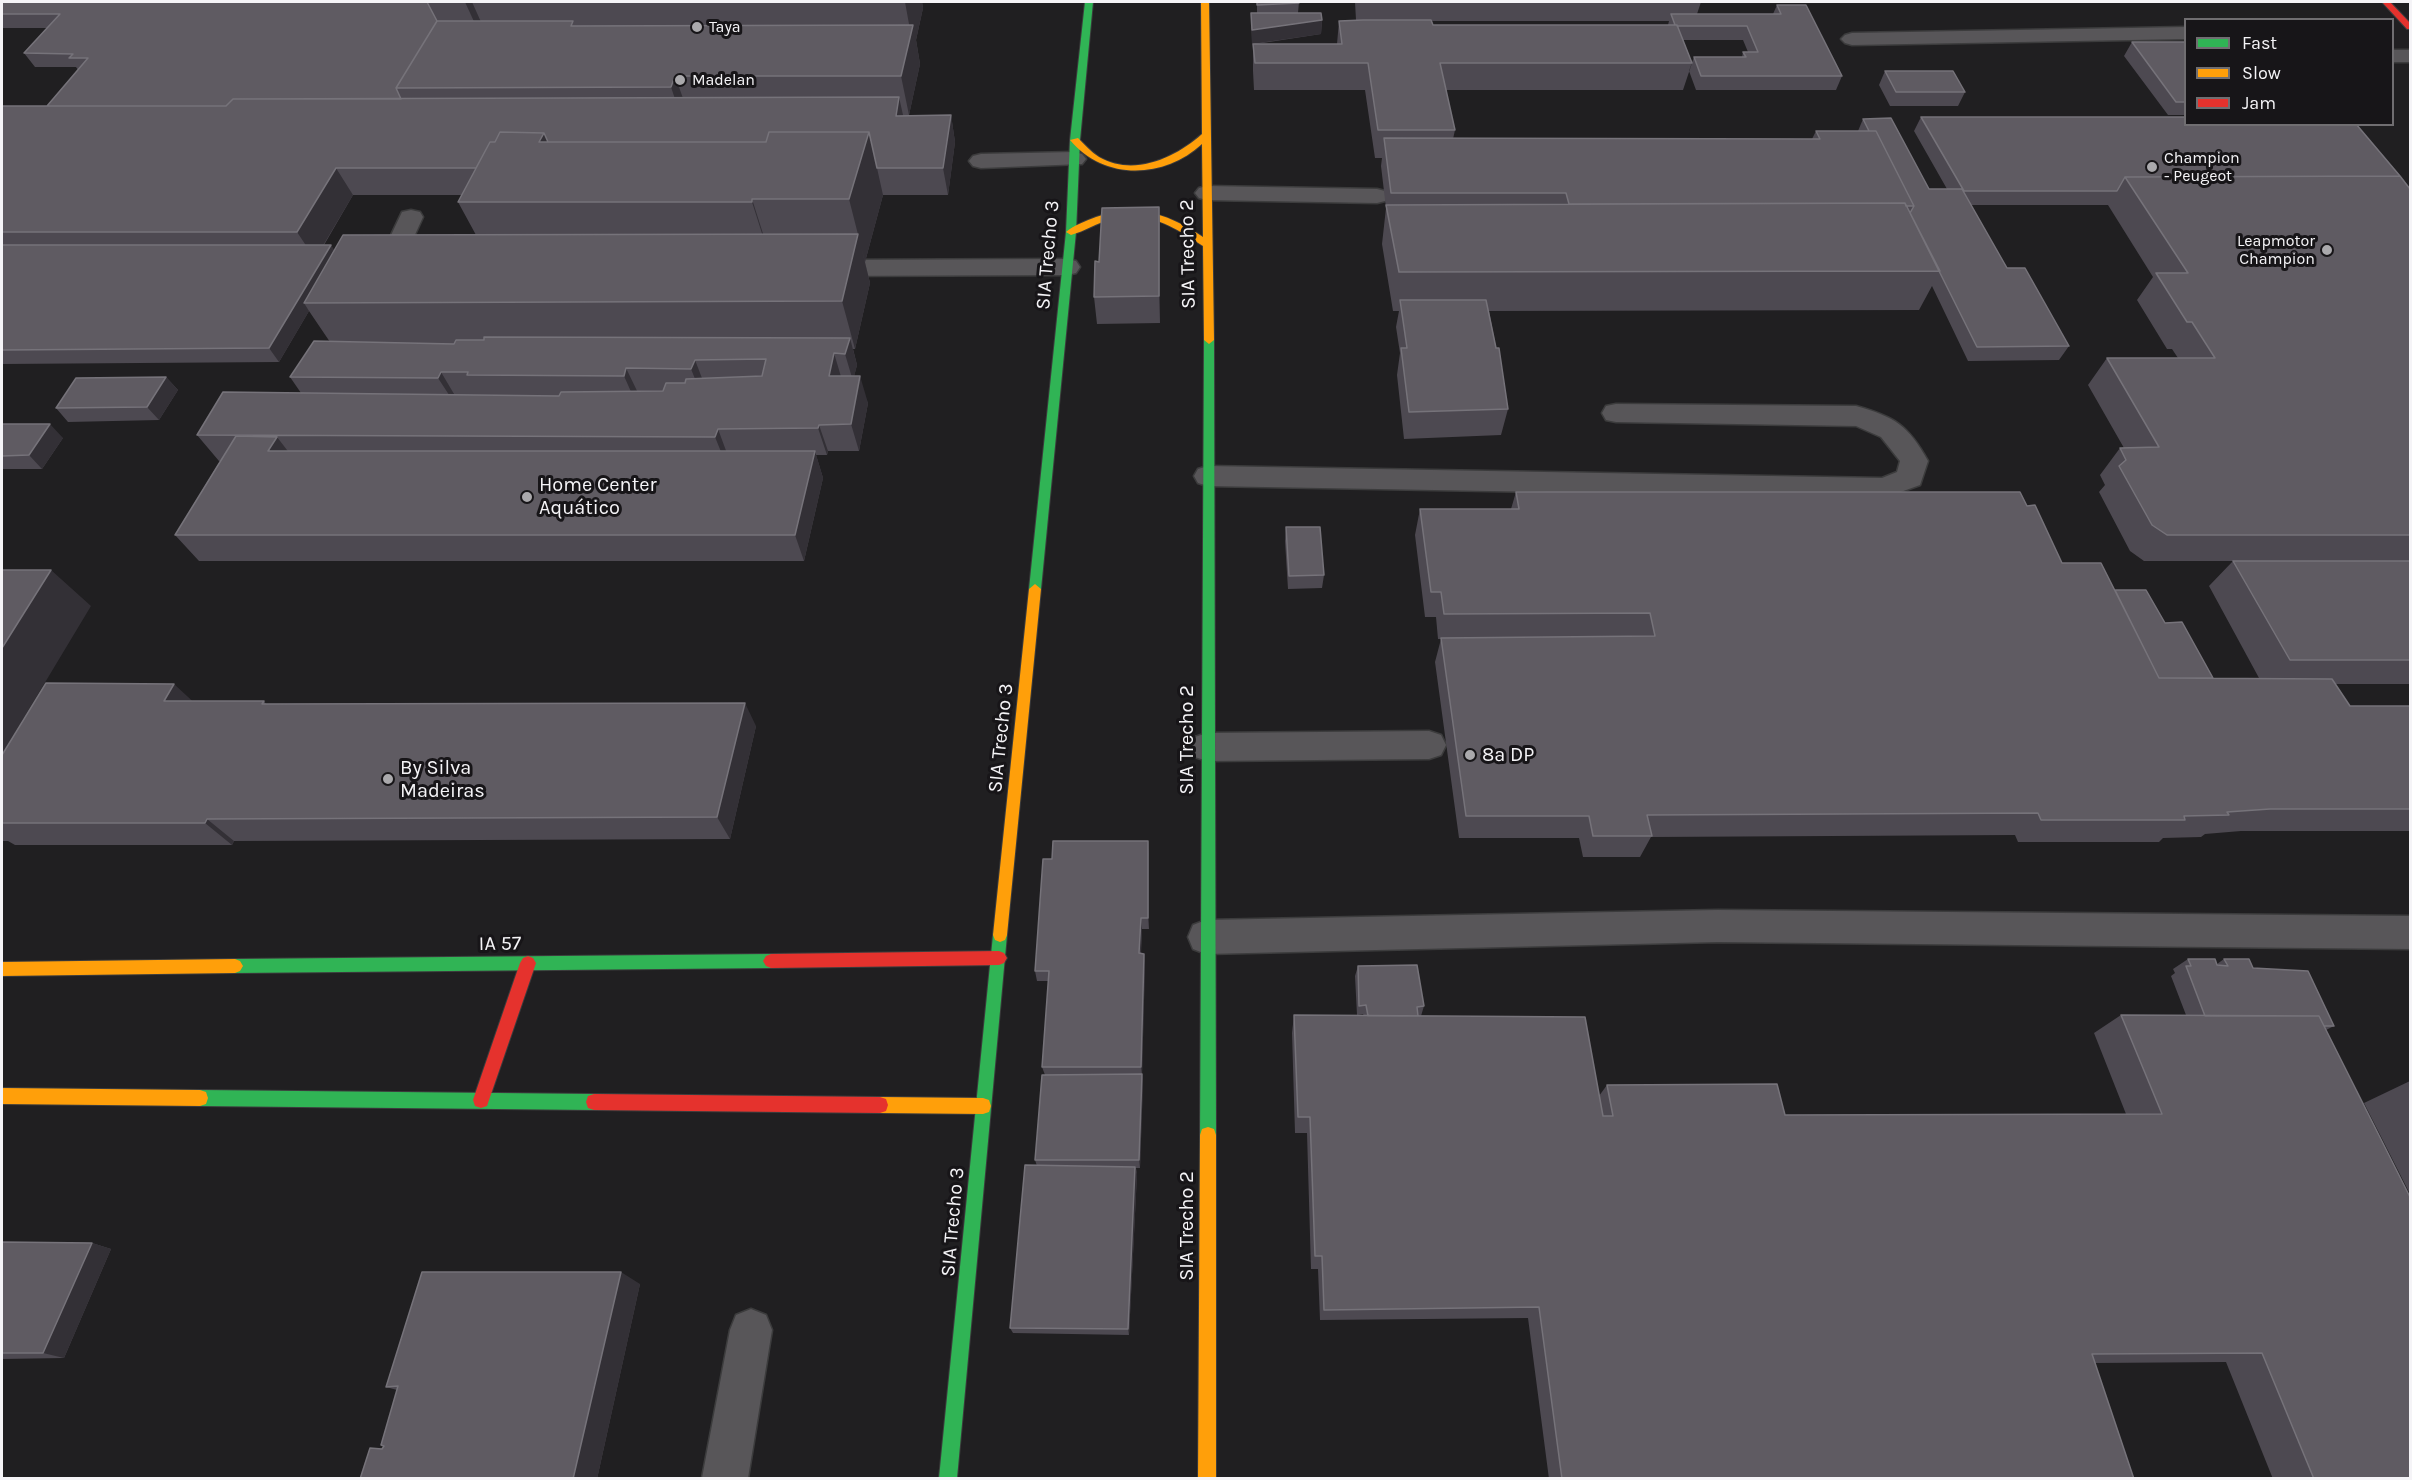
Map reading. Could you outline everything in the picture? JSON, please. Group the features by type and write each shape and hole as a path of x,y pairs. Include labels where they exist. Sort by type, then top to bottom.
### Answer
{"main road":[{"name":"SIA Trecho 3","path":"948,1479 1071,232 1074,149 1089,2"},
{"name":"SIA Trecho 2","path":"1205,2 1209,246 1206,937 1207,1479"},
{"path":"2386,2 2410,27"},
{"path":"1074,149 1113,165 1132,166 1161,162 1183,154 1206,135"},
{"path":"1071,232 1107,214 1151,214 1189,230 1209,246"},
{"name":"IA 57","path":"2,969 999,958"},
{"path":"481,1100 528,963"},
{"path":"2,1096 983,1106"}],"street":[{"path":"1852,39 2184,33"},
{"path":"2394,56 2410,56"},
{"path":"981,161 1074,149"},
{"path":"1207,193 1377,196"},
{"path":"411,217 396,250 402,263 429,270 441,270"},
{"path":"797,268 1067,267"},
{"path":"1208,476 1884,488 1910,478 1914,461 1897,434 1880,422 1856,416 1616,413"},
{"path":"1207,747 1429,745"},
{"path":"1206,937 1718,926 2410,933"},
{"path":"725,1479 751,1330"}],"building":[{"path":"2,2 427,2 437,21 396,88 401,99 233,99 226,106 47,106 88,58 69,58 73,54 24,53 60,14 2,14"},
{"path":"1257,2 1299,2 1299,3 1257,5"},
{"path":"1777,5 1806,5 1842,76 1701,76 1694,57 1746,57 1743,52 1758,52 1747,26 1677,26 1671,14 1781,14"},
{"path":"1251,13 1321,13 1322,20 1252,30"},
{"path":"1431,20 1433,25 1677,25 1692,63 1440,63 1455,130 1378,130 1368,63 1255,63 1253,44 1342,44 1339,21"},
{"path":"437,21 573,21 571,26 913,25 901,76 675,76 671,87 396,88"},
{"path":"2132,42 2184,42 2184,102 2176,102"},
{"path":"1885,71 1953,71 1965,92 1896,92"},
{"path":"899,97 896,116 951,115 943,168 877,168 869,132 769,132 766,142 548,142 544,133 500,132 495,142 490,142 476,168 336,168 297,232 2,232 2,106 226,106 233,99"},
{"name":"Champion - Peugeot","path":"1921,117 2184,117 2184,126 2358,126 2400,176 2125,177 2117,191 1964,191"},
{"path":"1891,118 1929,189 1962,189 2007,268 2025,268 2069,346 1977,347 1910,213 1914,206 1876,131 1869,131 1863,119"},
{"path":"1816,131 1876,131 1914,206 1906,206 1905,203 1569,204 1566,193 1391,193 1384,138 1820,139"},
{"path":"500,132 544,133 539,142 766,142 769,132 869,132 849,199 752,199 752,202 458,202 490,142 495,142"},
{"path":"2400,176 2410,189 2410,535 2167,535 2152,525 2119,466 2126,460 2120,448 2159,447 2107,358 2215,358 2192,322 2187,322 2156,273 2188,273 2125,177"},
{"path":"1905,203 1940,271 1399,272 1386,205"},
{"path":"1159,207 1159,296 1094,297 1095,261 1099,262 1102,208"},
{"path":"858,234 842,301 304,303 343,235"},
{"path":"2,245 331,245 269,348 2,350"},
{"path":"1400,300 1486,300 1496,348 1499,348 1508,409 1409,412 1401,348 1407,348"},
{"path":"484,337 850,338 845,354 834,353 829,376 860,376 851,424 819,425 818,428 718,429 715,437 197,435 223,392 559,396 561,392 663,391 666,383 685,383 686,379 762,376 766,359 695,360 691,369 626,368 624,376 467,375 468,372 441,372 438,378 290,377 314,341 454,344 456,340 484,340"},
{"path":"166,377 147,407 56,408 76,378"},
{"path":"2,424 50,424 29,455 2,456"},
{"name":"Home Center Aquático","path":"236,436 277,437 268,451 815,451 795,535 175,535"},
{"path":"1516,492 2020,492 2027,506 2035,505 2062,563 2101,563 2159,678 2332,679 2350,706 2410,706 2410,809 2270,809 2227,812 2229,815 2184,816 2185,820 2041,820 2038,813 1647,815 1652,836 1593,836 1589,816 1466,816 1441,638 1655,636 1650,613 1444,614 1441,592 1431,592 1420,509 1519,509"},
{"path":"1286,527 1320,527 1324,575 1289,576"},
{"path":"2233,561 2410,561 2410,660 2290,660"},
{"path":"2,570 51,570 2,648"},
{"path":"2115,590 2146,590 2165,623 2182,622 2213,678 2159,678"},
{"name":"By Silva Madeiras","path":"46,683 174,684 164,701 264,701 262,704 745,703 717,817 207,819 205,823 2,823 2,755"},
{"path":"1053,841 1148,841 1148,918 1141,918 1139,953 1144,954 1141,1067 1042,1067 1049,971 1035,971 1043,859 1052,859"},
{"path":"2188,959 2215,959 2217,965 2228,966 2224,959 2249,959 2253,968 2308,971 2334,1026 2324,1026 2319,1016 2205,1016 2186,966 2191,966"},
{"path":"1417,965 1424,1006 1417,1007 1418,1016 1368,1016 1366,1005 1359,1006 1358,966"},
{"path":"1294,1015 1585,1017 1603,1116 1613,1116 1607,1085 1777,1084 1785,1115 2162,1114 2121,1015 2319,1016 2410,1197 2410,1479 2314,1479 2262,1353 2092,1354 2134,1479 1562,1479 1539,1307 1324,1310 1322,1256 1315,1256 1310,1117 1298,1117"},
{"path":"1142,1074 1139,1160 1035,1160 1042,1075"},
{"path":"1025,1165 1135,1167 1128,1329 1010,1328"},
{"path":"2,1242 92,1243 43,1353 2,1353"},
{"path":"422,1272 621,1272 573,1479 360,1479 370,1448 382,1449 384,1446 381,1445 398,1386 386,1387"}],"traffic: fast":[{"path":"1035,589 1071,232 1075,140 1089,2"},
{"path":"1208,1135 1209,340"},
{"path":"948,1478 1000,935"},
{"path":"235,966 771,961"},
{"path":"200,1098 594,1102"}],"traffic: slow":[{"path":"1205,2 1209,340"},
{"path":"1075,140 1093,157 1106,163 1141,167 1176,158 1206,135"},
{"path":"1071,232 1110,216 1142,213 1174,223 1209,246"},
{"path":"1000,935 1035,589"},
{"path":"2,969 235,966"},
{"path":"2,1096 200,1098"},
{"path":"880,1105 983,1106"},
{"path":"1207,1478 1208,1135"}],"traffic: jam":[{"path":"2386,2 2410,27"},
{"path":"771,961 999,958"},
{"path":"481,1100 528,963"},
{"path":"594,1102 880,1105"}],"place":[{"name":"Taya","path":"697,27"},
{"name":"Madelan","path":"680,80"},
{"name":"Champion - Peugeot","path":"2152,167"},
{"name":"Leapmotor Champion","path":"2327,250"},
{"name":"Home Center Aquático","path":"527,497"},
{"name":"8ª DP","path":"1470,755"},
{"name":"By Silva Madeiras","path":"388,779"}]}
